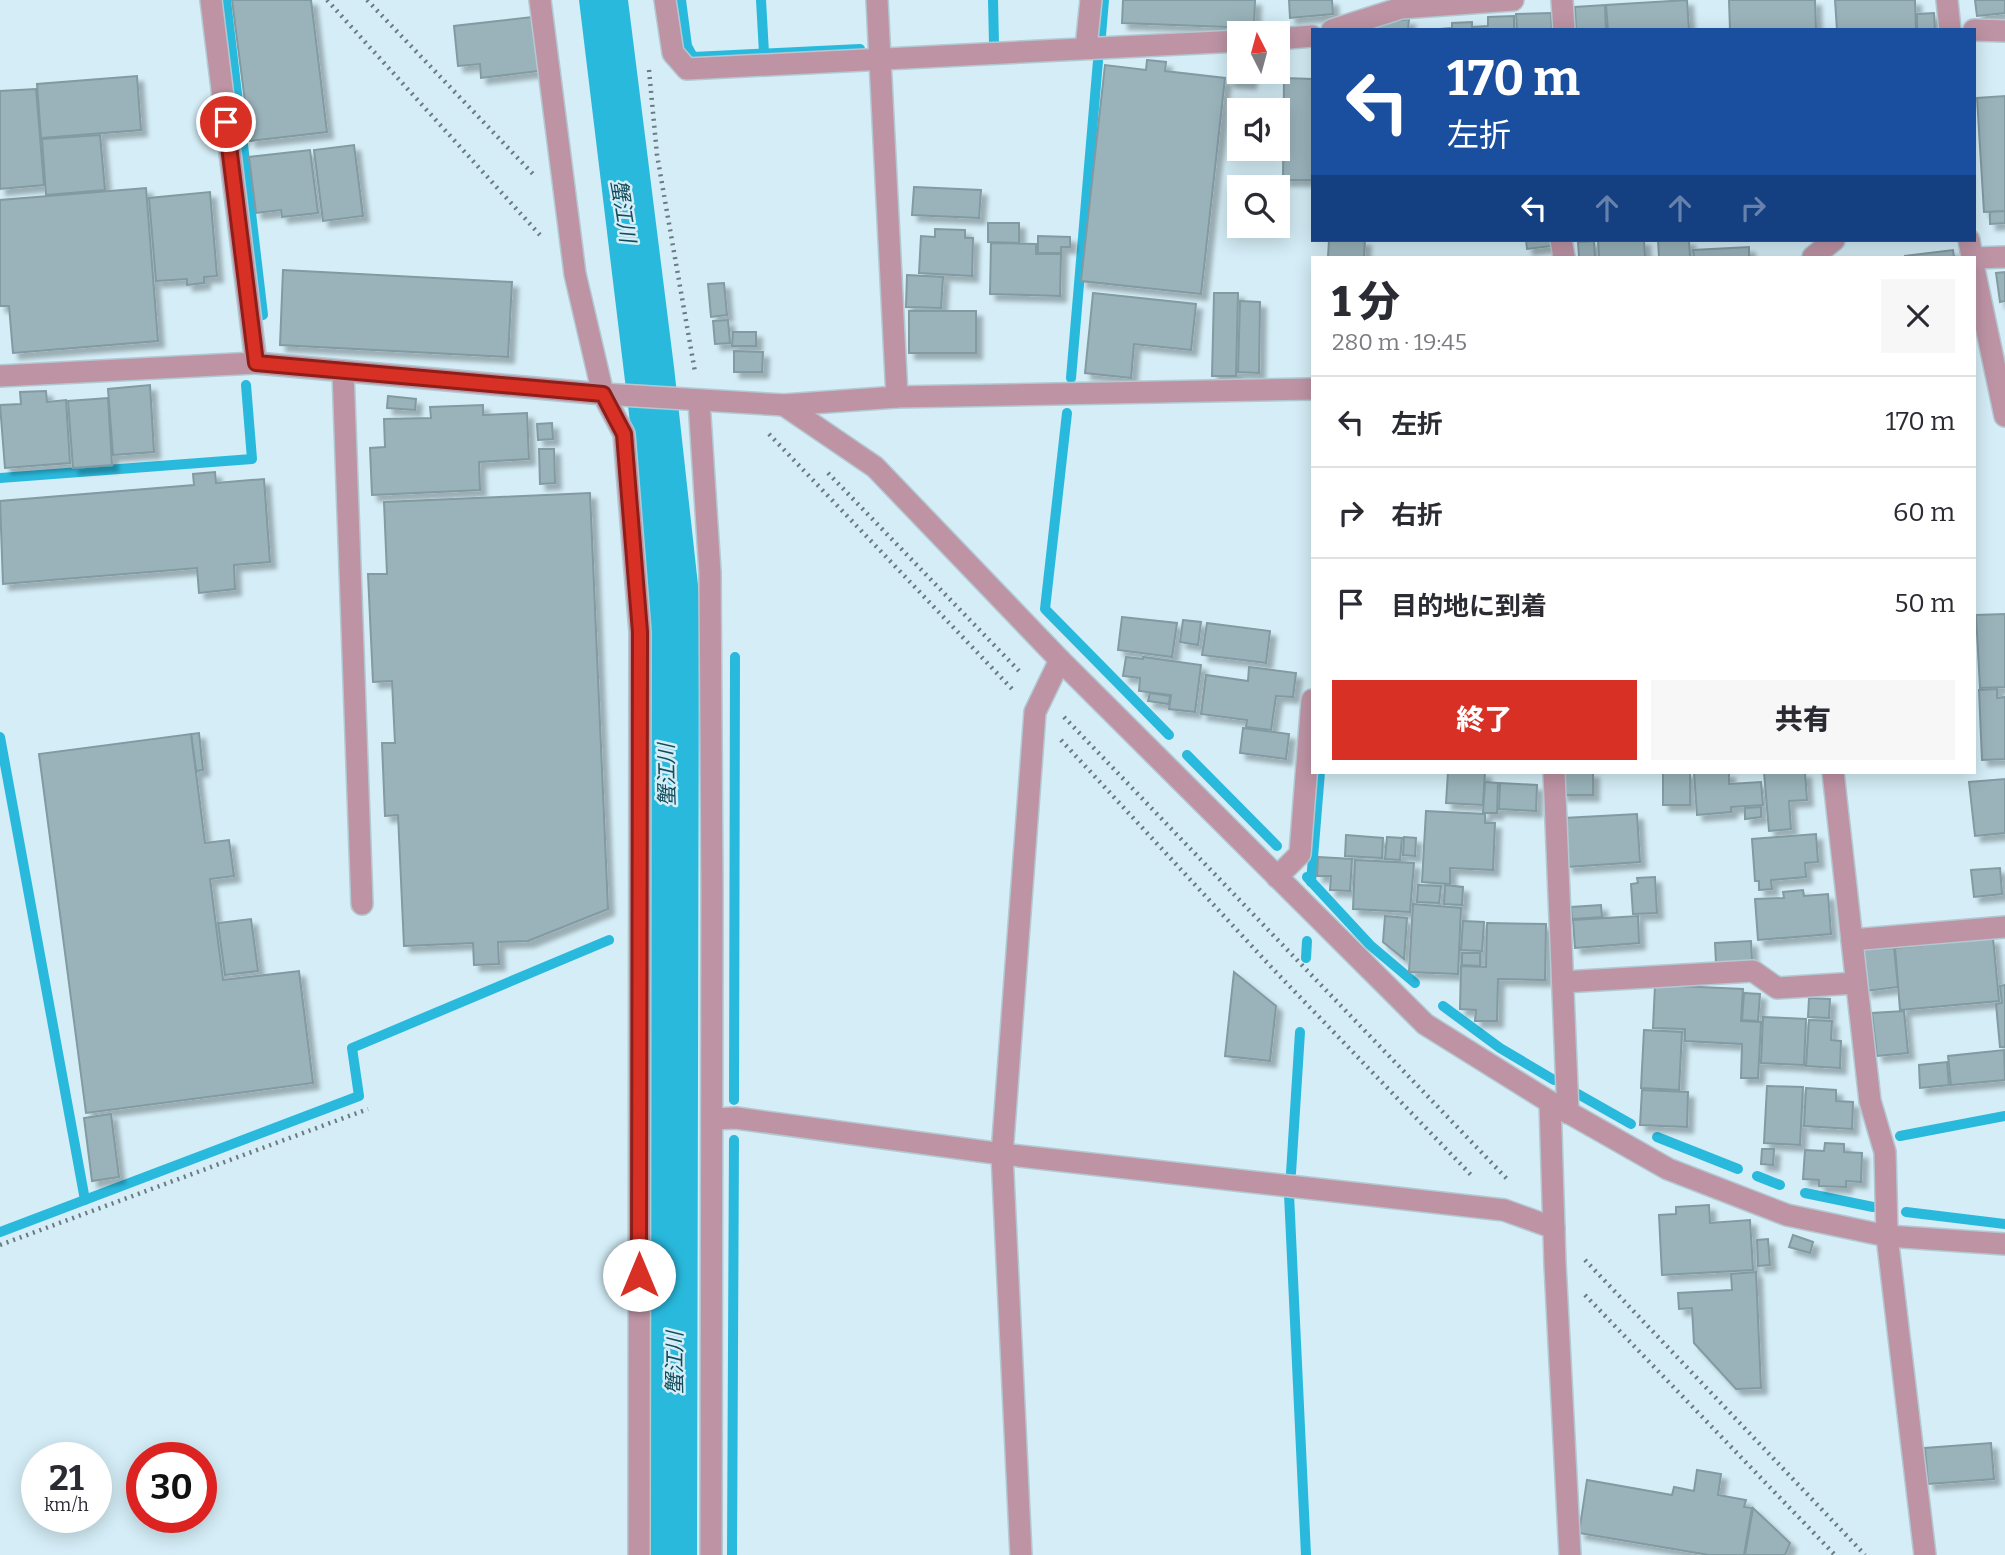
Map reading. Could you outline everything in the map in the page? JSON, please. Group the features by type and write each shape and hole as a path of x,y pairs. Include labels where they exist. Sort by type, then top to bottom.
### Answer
{"street":[{"path":"211,0 256,363"},
{"path":"540,0 575,274 624,434 640,632 639,1555"},
{"path":"665,0 673,53 687,69 1227,42"},
{"path":"877,0 897,397"},
{"path":"1086,48 1090,0"},
{"path":"1338,28 1401,8 1513,0"},
{"path":"1562,0 1564,28"},
{"path":"1947,0 1950,28"},
{"path":"1976,30 2005,31"},
{"path":"1290,38 1311,36"},
{"path":"1814,256 1832,242"},
{"path":"1976,258 2005,257"},
{"path":"1976,278 2005,416"},
{"path":"0,376 256,363 611,394 784,405 897,397 1311,389"},
{"path":"343,371 362,904"},
{"path":"692,400 710,572 711,1555"},
{"path":"784,405 875,467 1060,660 1424,1024 1559,1108 1668,1169 1787,1215 1887,1236 2005,1244"},
{"path":"1021,1555 1002,1154 1039,704 1060,660"},
{"path":"1278,877 1300,854 1311,714"},
{"path":"1553,774 1563,982 1554,1228 1570,1555"},
{"path":"1833,774 1870,1101 1885,1152 1887,1236 1925,1555"},
{"path":"1852,940 2005,927"},
{"path":"1563,982 1753,971 1777,988 1856,983"},
{"path":"712,1119 736,1118 1002,1154 1503,1210 1554,1228"}],"path":[{"path":"327,0 575,274"},
{"path":"368,0 566,209"},
{"path":"649,65 657,155 692,400"},
{"path":"739,403 781,436"},
{"path":"739,403 1516,1188"},
{"path":"822,469 1039,704 1273,969 1503,1210"},
{"path":"0,1245 368,1109"},
{"path":"1554,1228 1866,1555"},
{"path":"1555,1264 1835,1555"}],"water":[{"name":"蟹江川","path":"579,0 628,0 674,367 699,594 697,1555 651,1555 651,630 629,414"}],"building":[{"path":"232,0 311,0 327,132 250,141"},
{"path":"1123,0 1255,0 1254,21 1227,21 1227,27 1122,23"},
{"path":"1289,0 1332,0 1333,14 1290,18"},
{"path":"1687,0 1689,28 1608,28 1606,5"},
{"path":"1729,0 1815,0 1816,28 1730,28"},
{"path":"1835,0 1915,0 1916,28 1837,28"},
{"path":"1975,0 2005,0 2005,13 1977,16"},
{"path":"1605,5 1606,28 1576,28 1575,7"},
{"path":"1551,13 1552,28 1517,28 1516,14"},
{"path":"1934,13 1935,28 1917,28 1917,14"},
{"path":"1514,16 1514,28 1452,28 1452,23 1472,22 1472,27 1488,26 1488,17"},
{"path":"532,17 539,71 481,78 480,64 458,66 454,26"},
{"path":"1409,19 1408,28 1368,28 1368,25"},
{"path":"1147,60 1166,62 1165,71 1225,78 1201,294 1081,281 1105,65 1146,70"},
{"path":"137,76 141,130 41,138 37,84"},
{"path":"1290,78 1311,79 1311,180 1290,180 1290,175 1283,175 1283,161 1290,161 1290,98 1284,98 1284,84 1290,84"},
{"path":"36,89 44,185 0,189 0,91"},
{"path":"2005,96 2005,211 1984,212 1977,98"},
{"path":"100,135 105,190 46,195 42,139"},
{"path":"354,145 363,216 323,221 314,150"},
{"path":"310,150 318,213 282,217 281,210 256,213 249,157"},
{"path":"914,187 981,190 979,218 912,215"},
{"path":"146,188 158,341 13,353 9,306 0,306 0,200"},
{"path":"210,192 217,276 204,277 204,283 187,285 187,279 156,281 149,198"},
{"path":"2005,211 2005,223 1990,224 1990,212"},
{"path":"988,223 1019,223 1019,243 988,242"},
{"path":"935,229 965,230 965,238 973,238 972,276 919,273 921,236 935,237"},
{"path":"1038,236 1070,237 1070,247 1061,247 1061,253 1038,253"},
{"path":"1329,242 1365,242 1364,256 1328,256"},
{"path":"1526,242 1551,242 1552,246 1527,249"},
{"path":"1578,242 1594,242 1595,256 1579,256"},
{"path":"1598,242 1644,242 1645,256 1599,256"},
{"path":"1658,242 1689,242 1690,256 1659,256"},
{"path":"991,243 1036,244 1036,254 1061,254 1060,296 990,294"},
{"path":"1749,247 1749,256 1694,256 1693,250"},
{"path":"1953,250 1954,256 1905,256"},
{"path":"283,270 512,282 508,357 280,345"},
{"path":"2005,272 2005,301 2000,302 1996,273"},
{"path":"907,275 943,277 941,308 906,307"},
{"path":"724,283 727,315 711,317 708,284"},
{"path":"1093,293 1196,304 1191,350 1134,344 1131,378 1085,373"},
{"path":"1214,293 1238,293 1236,376 1212,376"},
{"path":"1240,301 1260,302 1259,373 1238,372"},
{"path":"909,311 976,311 976,353 909,353"},
{"path":"728,320 730,343 715,344 713,321"},
{"path":"733,332 756,332 756,346 732,346"},
{"path":"734,351 763,352 762,372 734,372"},
{"path":"150,385 154,452 113,455 108,389"},
{"path":"46,391 47,402 66,400 70,463 5,468 0,405 21,404 20,392"},
{"path":"388,396 416,399 415,410 387,408"},
{"path":"108,398 112,465 73,468 68,401"},
{"path":"483,405 483,415 527,413 529,459 479,462 480,490 372,495 370,448 385,447 384,419 431,418 430,407"},
{"path":"552,423 553,439 538,440 537,424"},
{"path":"539,449 554,449 555,483 540,484"},
{"path":"215,472 216,483 264,479 270,562 234,565 235,589 199,593 197,568 3,584 0,501 194,485 193,474"},
{"path":"590,493 608,909 528,941 498,942 499,964 474,965 473,943 404,946 398,815 385,816 382,743 395,743 392,681 373,682 368,574 387,574 384,502"},
{"path":"2005,614 2005,687 1980,688 1976,615"},
{"path":"1122,617 1177,623 1172,657 1118,650"},
{"path":"1183,620 1201,622 1198,645 1180,642"},
{"path":"1207,623 1270,631 1266,663 1202,655"},
{"path":"1126,657 1201,665 1195,712 1169,709 1171,695 1139,691 1140,678 1123,676"},
{"path":"1249,667 1296,673 1293,697 1276,696 1271,730 1246,727 1247,720 1201,714 1206,675 1248,681"},
{"path":"1997,689 1997,698 2005,697 2005,759 1982,760 1979,690"},
{"path":"1150,693 1170,696 1169,704 1148,701"},
{"path":"1243,728 1289,734 1286,759 1240,753"},
{"path":"199,733 203,770 196,771 191,734"},
{"path":"191,734 205,843 229,840 234,876 210,879 223,980 299,971 313,1083 86,1113 39,754"},
{"path":"1448,774 1485,774 1483,805 1446,803"},
{"path":"1561,774 1593,774 1593,795 1561,795"},
{"path":"1663,774 1690,774 1690,805 1663,805"},
{"path":"1694,774 1729,774 1729,784 1761,782 1763,805 1731,807 1731,812 1697,815"},
{"path":"1764,774 1805,774 1807,800 1789,801 1791,829 1769,831"},
{"path":"2005,779 2005,833 1975,836 1969,782"},
{"path":"1485,782 1498,783 1497,813 1483,813"},
{"path":"1500,783 1537,785 1536,811 1499,809"},
{"path":"1761,807 1761,817 1745,819 1745,808"},
{"path":"1426,811 1485,814 1485,823 1495,823 1493,870 1450,868 1450,884 1422,882"},
{"path":"1637,814 1640,862 1567,867 1564,818"},
{"path":"1816,834 1818,862 1805,863 1806,877 1771,880 1772,889 1759,890 1759,881 1755,881 1752,839"},
{"path":"1346,835 1383,838 1382,858 1345,856"},
{"path":"1387,837 1402,838 1400,860 1385,859"},
{"path":"1404,837 1416,838 1415,856 1403,855"},
{"path":"1318,857 1352,859 1350,891 1330,890 1331,876 1317,876"},
{"path":"1355,860 1414,863 1410,912 1353,909"},
{"path":"2000,868 2002,894 1974,897 1971,870"},
{"path":"1655,877 1657,913 1633,914 1631,884 1638,883 1637,878"},
{"path":"1418,885 1441,886 1439,903 1417,902"},
{"path":"1445,885 1463,887 1462,905 1444,904"},
{"path":"1803,890 1804,896 1828,894 1831,934 1758,940 1755,899 1784,898 1783,892"},
{"path":"1413,904 1461,908 1458,974 1409,972"},
{"path":"1601,905 1602,917 1572,919 1571,907"},
{"path":"1385,916 1407,918 1404,959 1383,942"},
{"path":"1638,916 1639,943 1575,948 1573,920"},
{"path":"251,919 258,971 225,975 218,923"},
{"path":"1463,921 1484,922 1482,951 1461,950"},
{"path":"1487,923 1546,924 1545,980 1498,979 1497,1021 1475,1021 1476,1010 1460,1009 1461,966 1486,967"},
{"path":"1993,938 1999,1001 1900,1010 1895,948"},
{"path":"1751,941 1752,961 1716,963 1715,943"},
{"path":"1894,948 1898,987 1866,991 1862,950"},
{"path":"1462,953 1480,953 1480,966 1462,965"},
{"path":"1234,972 1276,1006 1270,1061 1225,1056"},
{"path":"1655,985 1743,989 1741,1021 1761,1022 1758,1078 1741,1078 1742,1044 1685,1041 1685,1029 1653,1028"},
{"path":"2005,985 2005,1047 2000,1047 1996,1004 2002,1003 2000,986"},
{"path":"1744,993 1760,994 1758,1021 1742,1020"},
{"path":"1809,998 1830,999 1829,1018 1808,1017"},
{"path":"1904,1011 1908,1053 1877,1056 1872,1013"},
{"path":"1763,1017 1806,1019 1804,1065 1761,1063"},
{"path":"1809,1020 1832,1021 1831,1040 1841,1041 1840,1068 1806,1066"},
{"path":"1644,1030 1682,1032 1679,1090 1641,1088"},
{"path":"2004,1050 2005,1080 1951,1085 1948,1056"},
{"path":"1947,1062 1949,1085 1920,1088 1919,1065"},
{"path":"1767,1086 1803,1087 1800,1145 1764,1143"},
{"path":"1806,1088 1836,1090 1836,1101 1853,1102 1852,1129 1804,1126"},
{"path":"1642,1090 1688,1092 1687,1127 1640,1125"},
{"path":"111,1114 119,1177 92,1181 84,1118"},
{"path":"1825,1143 1844,1144 1844,1152 1862,1153 1861,1182 1846,1181 1846,1187 1819,1186 1819,1180 1803,1179 1805,1150 1824,1151"},
{"path":"1762,1149 1774,1149 1773,1165 1761,1164"},
{"path":"1709,1205 1710,1223 1750,1220 1753,1270 1662,1275 1659,1215 1676,1214 1676,1207"},
{"path":"1793,1235 1813,1242 1810,1253 1789,1247"},
{"path":"1768,1239 1770,1265 1758,1266 1757,1240"},
{"path":"1756,1272 1761,1388 1736,1389 1694,1343 1692,1308 1679,1309 1678,1293 1732,1290 1731,1274"},
{"path":"1991,1443 1994,1479 1928,1484 1925,1448"},
{"path":"1697,1470 1721,1474 1718,1495 1746,1500 1744,1507 1752,1508 1744,1555 1709,1555 1579,1533 1587,1480 1672,1495 1674,1487 1694,1491"},
{"path":"1753,1508 1790,1543 1785,1555 1745,1555"}],"waterway":[{"path":"226,0 263,315"},
{"path":"681,0 687,46 693,57 860,49"},
{"path":"761,0 764,53"},
{"path":"993,0 994,44"},
{"path":"1101,35 1104,0"},
{"path":"1071,378 1098,61"},
{"path":"0,478 252,459 246,385"},
{"path":"1067,413 1045,609 1169,735"},
{"path":"734,1100 735,657"},
{"path":"0,737 85,1200"},
{"path":"1187,755 1277,846"},
{"path":"1311,882 1320,774"},
{"path":"1307,877 1370,945 1415,983"},
{"path":"0,1232 359,1096 352,1048 609,940"},
{"path":"1306,958 1307,941"},
{"path":"1443,1006 1500,1048 1554,1080"},
{"path":"1291,1173 1300,1032"},
{"path":"1578,1094 1631,1124"},
{"path":"1900,1136 2005,1116"},
{"path":"1657,1137 1738,1169"},
{"path":"732,1555 734,1140"},
{"path":"1757,1176 1780,1185"},
{"path":"1805,1193 1873,1207"},
{"path":"1289,1194 1306,1555"},
{"path":"1906,1212 2005,1224"}],"route":[{"path":"226,122 256,363 603,394 624,434 640,632 639,1275"}]}
